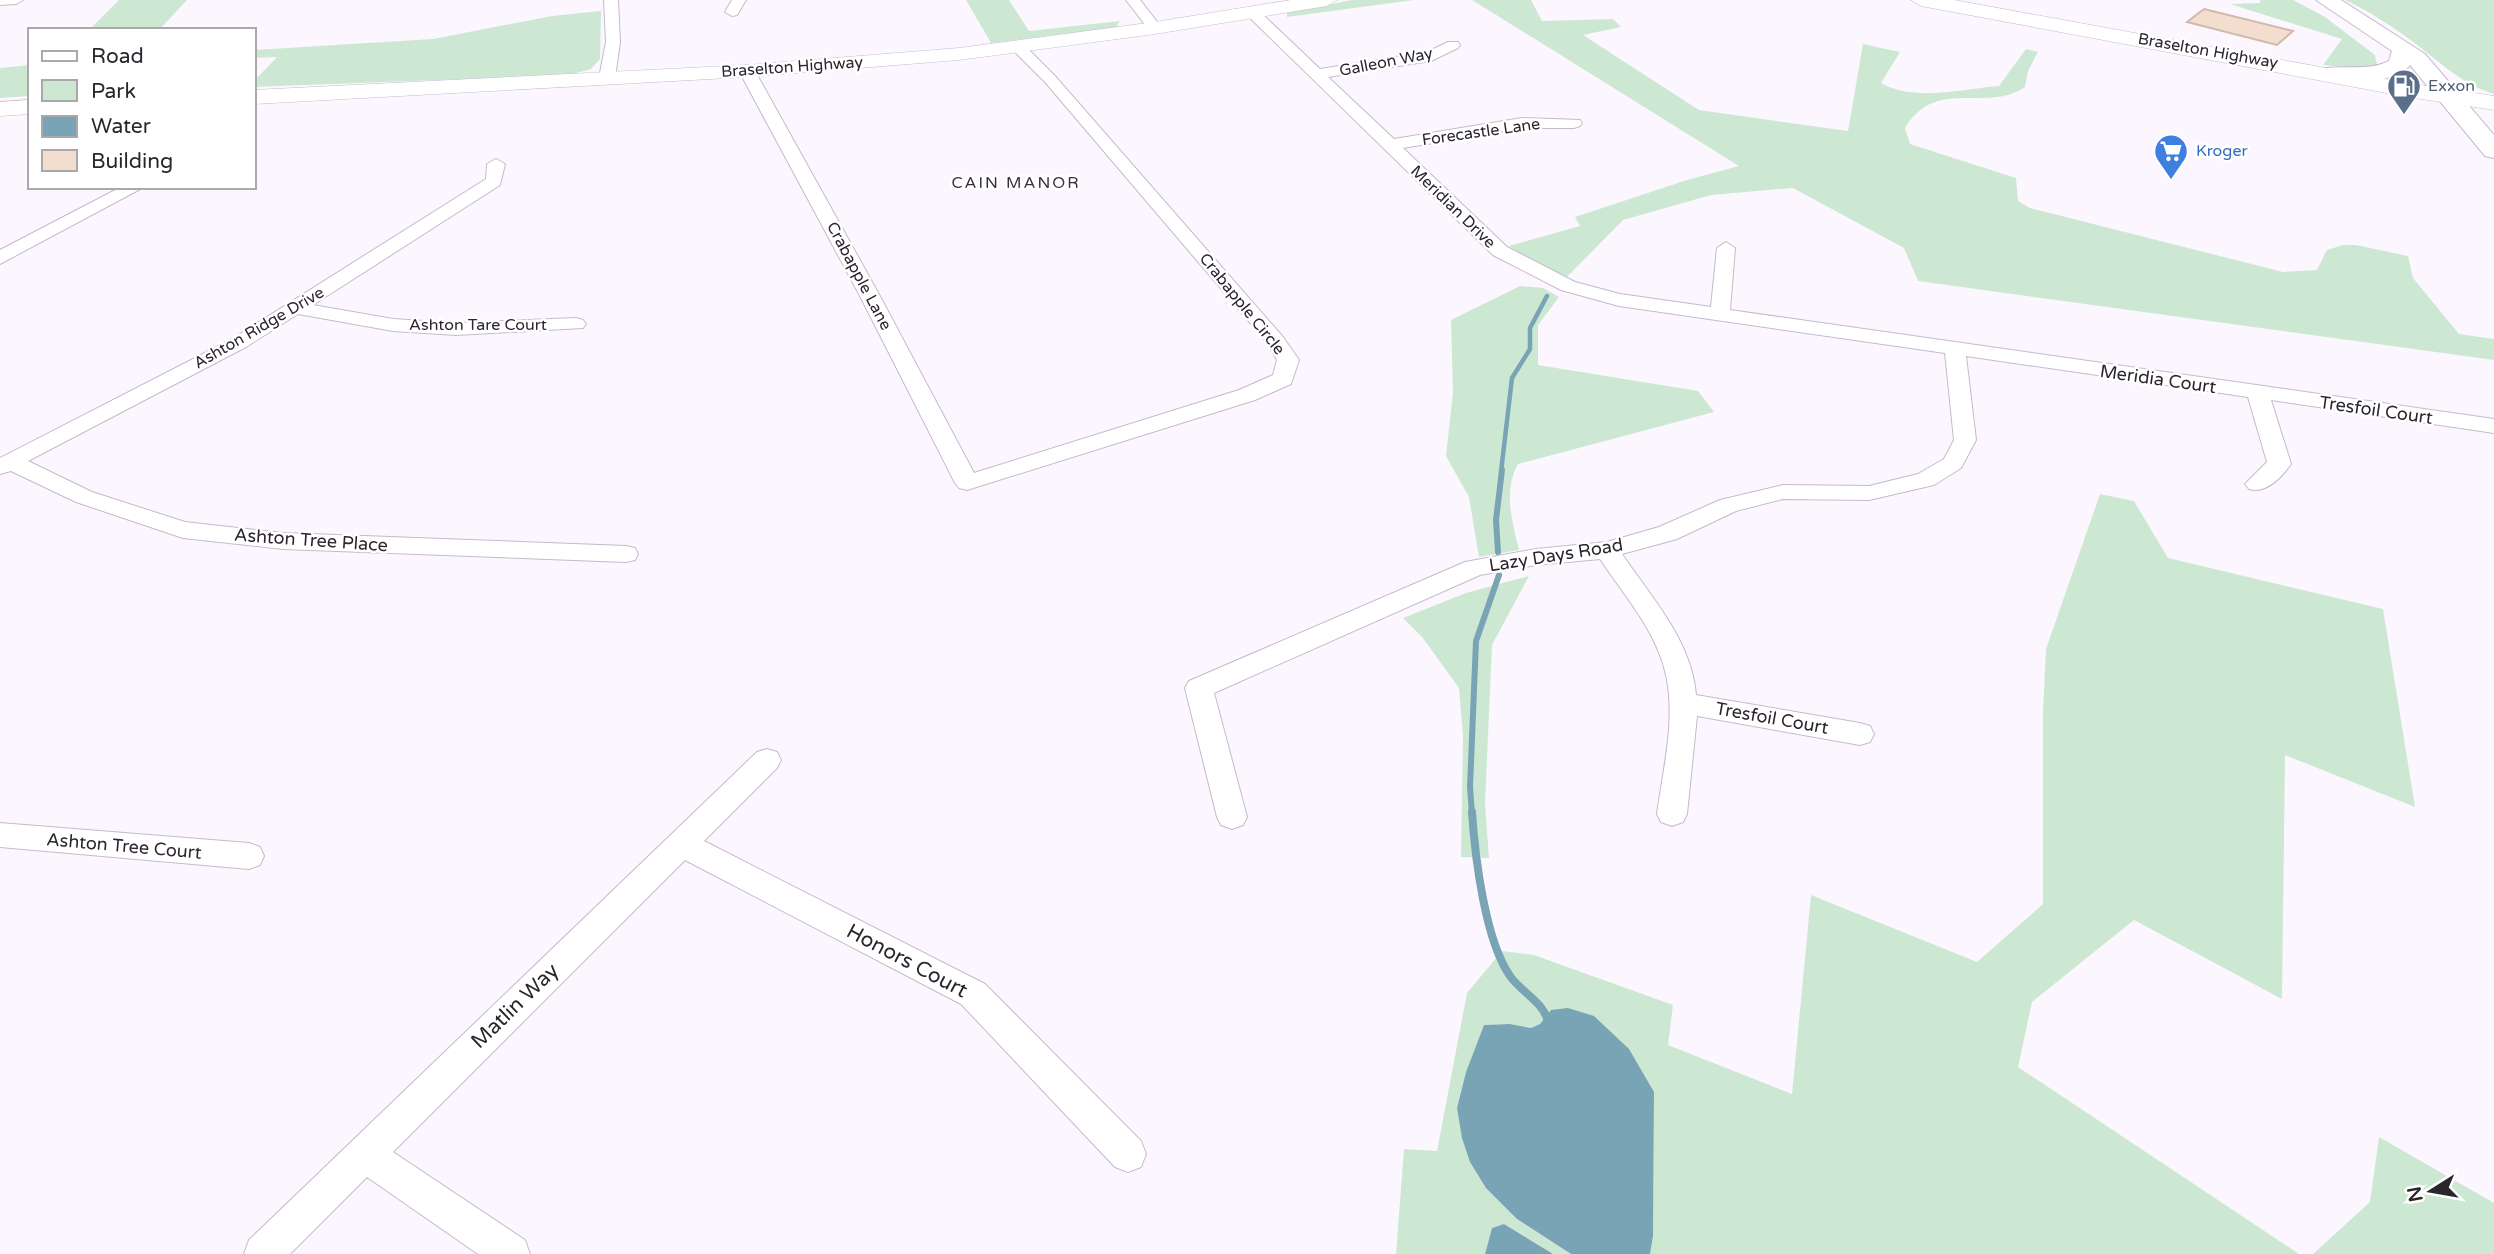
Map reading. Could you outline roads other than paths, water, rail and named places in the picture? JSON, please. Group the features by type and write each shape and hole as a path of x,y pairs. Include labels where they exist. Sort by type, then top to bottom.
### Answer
{"main road":[{"name":"Braselton Highway","path":"256,97 747,71 1018,47 1327,0"},
{"name":"Braselton Highway","path":"1921,0 2494,103"},
{"path":"2326,0 2367,24 2417,59 2494,150"},
{"path":"2329,74 2367,75 2387,72 2399,65 2403,50"},
{"path":"0,108 28,107"}],"street":[{"path":"0,1 16,0"},
{"path":"607,78 613,42 611,0"},
{"path":"1133,0 1155,28"},
{"name":"Meridian Drive","path":"1253,13 1500,251 1568,286 1619,300 1720,314"},
{"name":"Galleon Way","path":"1318,74 1431,56 1452,45"},
{"name":"Crabapple Circle","path":"967,483 1247,395 1283,379 1288,360 1276,341 1051,79 1018,47"},
{"name":"Crabapple Lane","path":"747,71 871,298 967,483"},
{"name":"Forecastle Lane","path":"1389,145 1522,123 1574,123"},
{"name":"Ashton Ridge Drive","path":"5,464 239,343 298,307 494,181 496,164"},
{"path":"0,258 131,189"},
{"path":"1726,248 1720,314 1955,349"},
{"name":"Ashton Tare Court","path":"298,307 406,326 456,329 576,324"},
{"name":"Meridia Court","path":"1955,349 2258,394"},
{"name":"Lazy Days Road","path":"1232,817 1199,688 1474,568 1536,556 1607,550 1668,533 1728,505 1783,492 1869,493 1926,480 1953,463 1965,440 1955,349"},
{"path":"2257,484 2279,464 2258,394"},
{"name":"Tresfoil Court","path":"2258,394 2494,426"},
{"name":"Ashton Tree Place","path":"5,464 84,497 183,530 283,541 626,554"},
{"path":"1607,550 1668,644 1680,674 1683,703 1672,814"},
{"name":"Tresfoil Court","path":"1683,703 1860,734"},
{"name":"Matlin Way","path":"263,1254 767,760"},
{"name":"Ashton Tree Court","path":"0,835 249,856"},
{"name":"Honors Court","path":"681,843 973,994 1128,1154"},
{"path":"364,1154 511,1254"}],"water":[{"path":"1568,1008 1594,1016 1629,1049 1654,1092 1653,1236 1650,1254 1571,1254 1517,1219 1486,1188 1470,1162 1462,1138 1457,1108 1466,1072 1484,1025 1510,1024 1531,1028 1540,1024 1551,1010"},
{"path":"1504,1224 1553,1254 1485,1254 1492,1228"}],"waterway":[{"path":"1501,472 1512,378 1530,349 1530,328 1547,296"},
{"path":"1498,552 1496,520 1502,470"},
{"path":"1472,814 1470,787 1476,641 1499,575"},
{"path":"1472,812 1479,874 1494,942 1510,976 1542,1009 1548,1022"}],"place":[{"name":"Exxon","path":"2404,116"},
{"name":"Kroger","path":"2171,181"}],"district":[{"name":"CAIN MANOR","path":"1016,183"}]}
